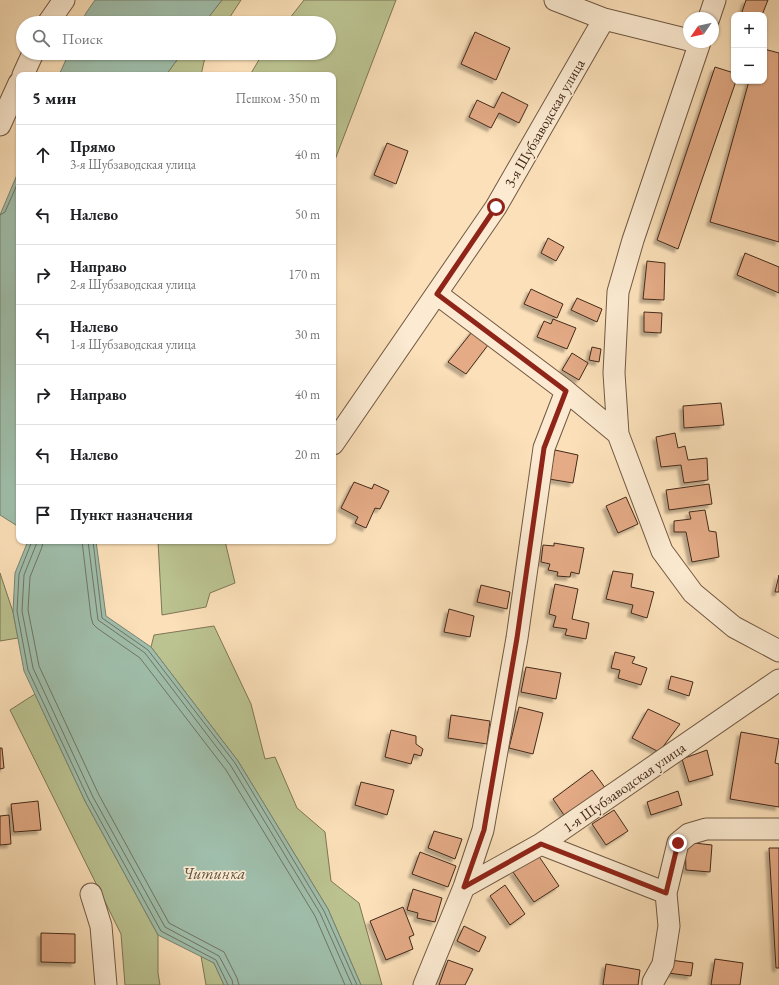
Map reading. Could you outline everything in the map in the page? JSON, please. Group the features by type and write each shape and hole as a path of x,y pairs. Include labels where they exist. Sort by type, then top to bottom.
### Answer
{"street":[{"path":"53,16 64,0"},
{"path":"555,0 604,19 683,39"},
{"path":"710,12 715,0"},
{"name":"3-я Шубзаводская улица","path":"336,440 496,207 604,19"},
{"path":"695,48 633,240 618,292 614,372 618,434 662,550 671,563 694,593 734,627 779,651"},
{"path":"24,72 30,60"},
{"path":"0,125 16,90"},
{"path":"437,294 566,391 618,434"},
{"path":"424,985 464,887 484,830 517,638 544,448 566,391"},
{"name":"1-я Шубзаводская улица","path":"464,887 541,844 779,680"},
{"path":"653,985 653,982 663,964 669,926 666,893 678,843 689,834 706,829 779,829"},
{"path":"541,844 666,893"},
{"path":"91,894 101,926 106,985"}],"green space":[{"path":"222,0 241,0 231,16 209,16"},
{"path":"304,0 396,0 336,157 336,72 252,72 259,60 336,60 336,16 291,16"},
{"path":"177,60 204,60 202,72 168,72"},
{"path":"158,544 226,544 235,583 210,593 206,607 162,615"},
{"path":"0,573 13,612 18,638 0,641"},
{"path":"214,626 251,704 265,759 275,757 297,808 325,832 331,881 359,903 382,985 361,985 328,909 238,761 151,647 154,635"},
{"path":"35,694 85,801 158,935 158,973 160,985 125,985 121,934 10,710"},
{"path":"201,956 214,963 224,985 206,985"}],"water":[{"path":"95,0 222,0 209,16 84,16"},
{"path":"66,60 177,60 168,72 60,72"},
{"path":"16,177 16,525 0,515 0,215"},
{"name":"Читинка","path":"27,544 96,544 106,616 151,647 238,761 328,909 361,985 224,985 214,963 158,935 85,801 24,671 13,612 15,573"}],"building":[{"path":"746,0 768,0 763,12 742,12"},
{"path":"475,32 510,48 496,80 461,64"},
{"path":"767,50 779,53 779,242 710,222 748,84 767,84"},
{"path":"715,67 731,72 731,84 735,84 678,249 657,240"},
{"path":"502,92 528,105 519,123 499,113 491,128 469,117 477,100 494,108"},
{"path":"387,143 408,151 396,184 374,175"},
{"path":"548,238 564,247 556,261 541,253"},
{"path":"745,253 779,267 779,293 737,275"},
{"path":"647,261 665,263 664,300 643,299"},
{"path":"531,289 563,304 557,318 524,304"},
{"path":"577,298 602,309 597,322 571,310"},
{"path":"644,312 662,313 661,333 644,332"},
{"path":"553,319 576,328 567,349 537,337 544,321 551,324"},
{"path":"475,328 491,341 466,374 448,362"},
{"path":"592,347 601,349 599,362 589,360"},
{"path":"572,353 588,363 579,380 562,370"},
{"path":"721,403 724,425 684,428 683,406"},
{"path":"675,433 678,448 685,446 688,460 707,458 708,480 684,483 681,465 661,467 656,437"},
{"path":"555,450 578,455 573,483 549,479"},
{"path":"354,482 372,489 374,484 389,491 380,509 375,508 366,528 355,523 358,517 341,508"},
{"path":"709,484 712,504 669,510 666,490"},
{"path":"626,497 638,524 618,533 606,506"},
{"path":"705,510 709,531 716,532 719,557 692,562 686,532 674,532 674,521 691,519 689,512"},
{"path":"554,543 584,548 579,574 571,572 570,577 557,576 558,572 548,570 550,564 541,562 543,545 554,546"},
{"path":"613,571 633,574 631,587 654,592 647,618 631,613 633,605 606,599"},
{"path":"779,575 779,592 775,592"},
{"path":"555,584 578,589 572,619 589,623 586,639 565,635 567,629 553,627 556,616 549,614"},
{"path":"481,585 510,592 507,609 477,602"},
{"path":"449,609 474,616 470,637 444,632"},
{"path":"615,652 635,657 632,663 647,668 641,685 618,678 620,670 611,668"},
{"path":"526,667 561,673 556,699 521,692"},
{"path":"671,676 693,682 689,696 668,689"},
{"path":"519,707 543,713 533,754 509,748"},
{"path":"648,709 680,724 659,752 632,738"},
{"path":"451,715 490,721 487,744 448,738"},
{"path":"391,730 416,736 416,744 423,749 421,756 414,754 411,764 385,757"},
{"path":"741,732 779,739 775,763 779,764 779,807 730,799"},
{"path":"0,748 2,748 4,768 0,769"},
{"path":"707,750 713,775 689,782 682,759"},
{"path":"592,770 606,789 564,815 553,799"},
{"path":"361,782 394,790 387,815 355,805"},
{"path":"678,791 682,805 651,815 647,802"},
{"path":"38,801 41,830 14,832 11,804"},
{"path":"614,810 628,831 606,845 592,824"},
{"path":"9,815 11,844 0,845 0,816"},
{"path":"434,831 462,839 455,859 428,848"},
{"path":"685,842 712,845 710,872 686,870"},
{"path":"769,848 779,848 779,968 776,968"},
{"path":"420,852 456,866 448,887 412,874"},
{"path":"538,855 559,886 534,902 513,872"},
{"path":"505,885 525,914 510,925 490,896"},
{"path":"413,889 442,898 435,922 417,918 418,913 407,910"},
{"path":"403,907 414,935 409,937 413,949 386,960 370,921"},
{"path":"464,926 486,937 479,952 457,941"},
{"path":"41,933 75,934 75,963 41,962"},
{"path":"715,959 743,963 740,985 711,985"},
{"path":"448,960 473,969 465,985 439,985"},
{"path":"670,960 693,963 691,976 668,973"},
{"path":"606,964 640,970 638,985 603,985"}],"route":[{"path":"496,207 437,294 566,391 544,448 517,638 484,830 464,887 541,844 666,893 678,843"}]}
